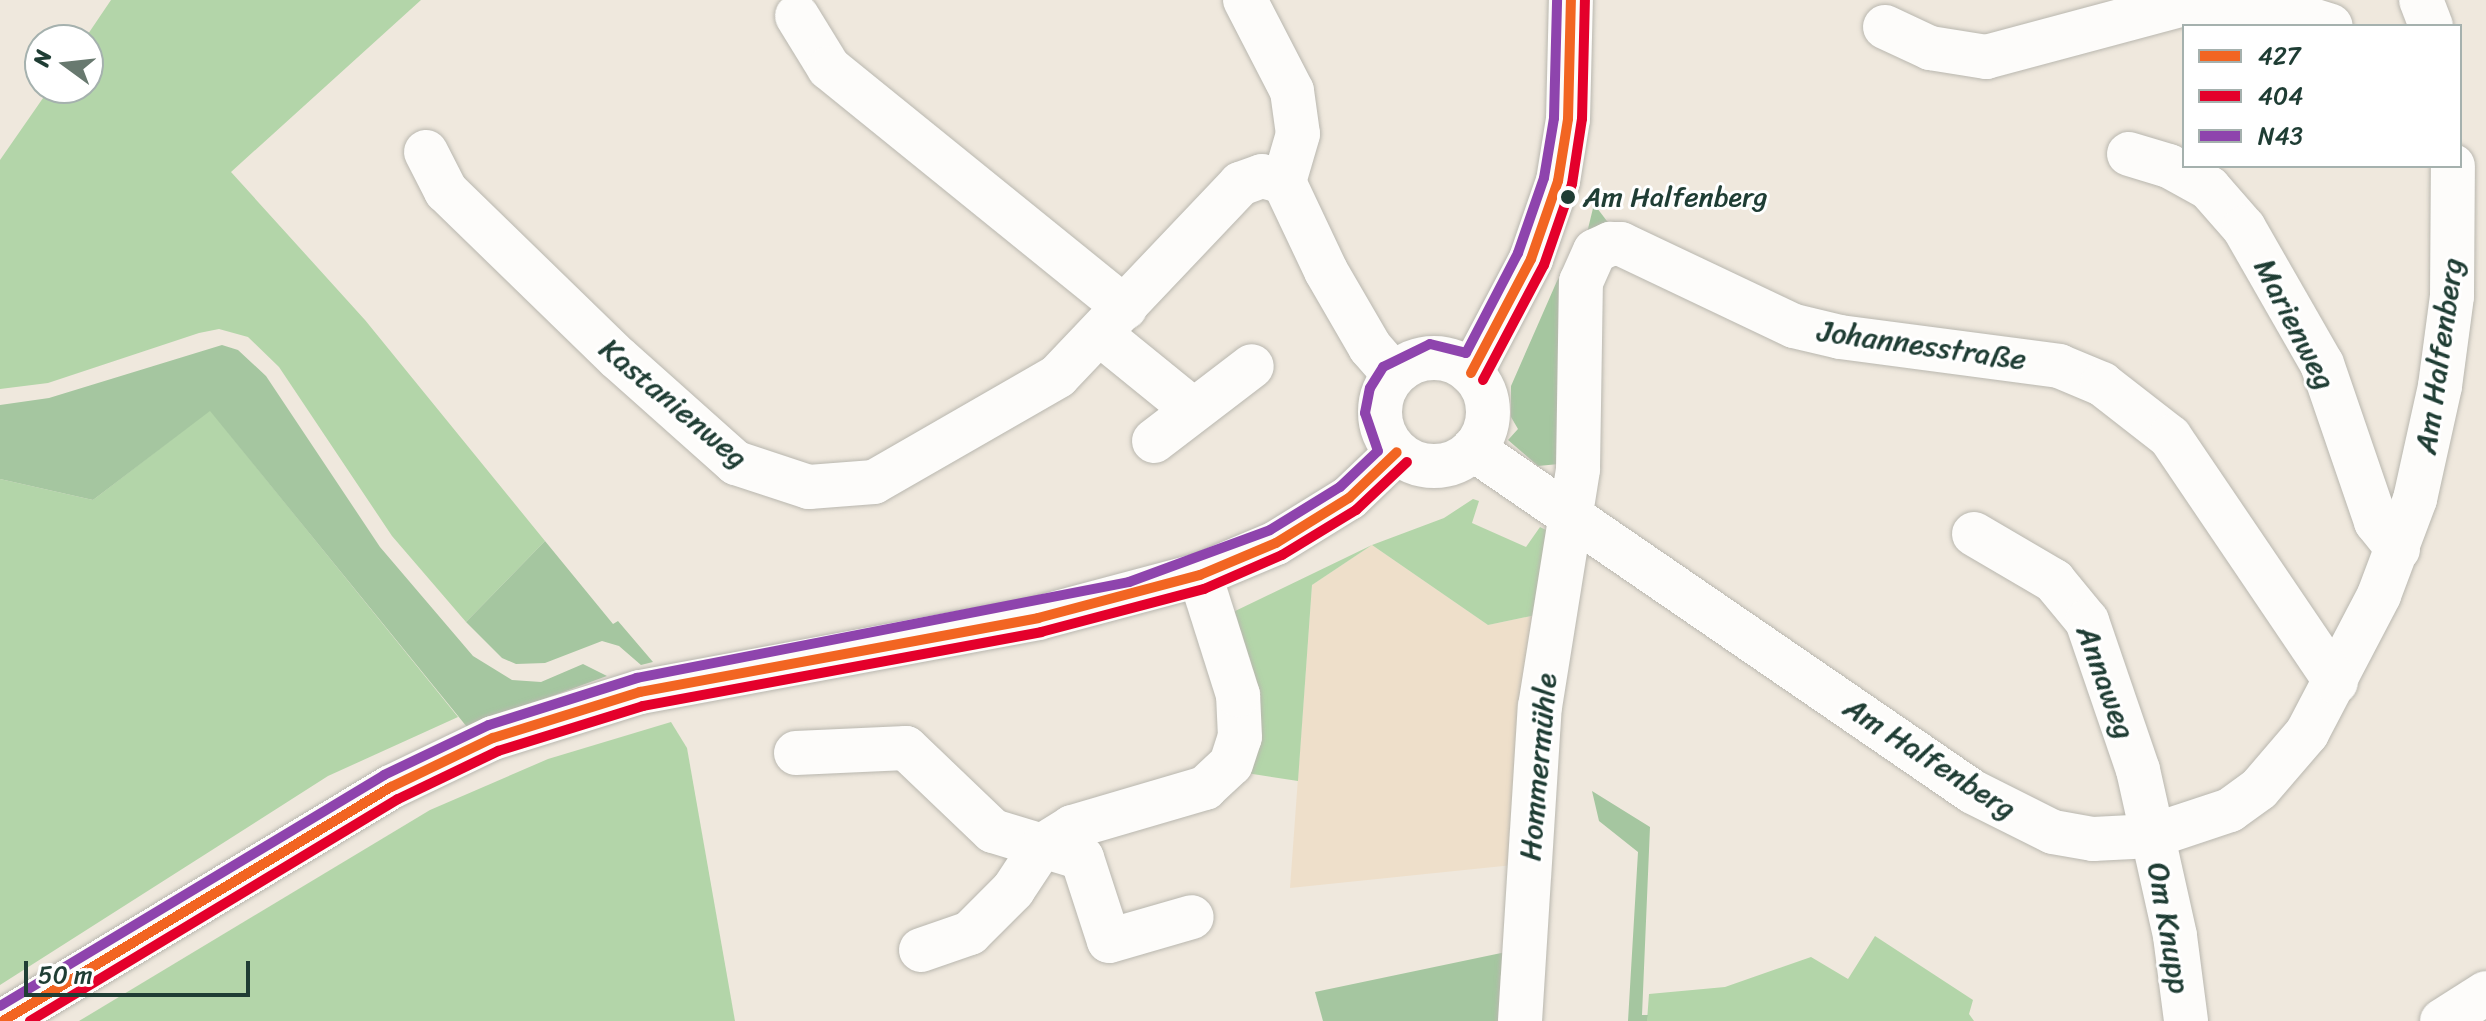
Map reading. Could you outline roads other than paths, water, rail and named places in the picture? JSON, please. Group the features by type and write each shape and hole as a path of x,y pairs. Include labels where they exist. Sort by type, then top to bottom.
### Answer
{"street":[{"path":"1245,0 1292,91 1298,134 1284,182 1326,271 1370,347 1394,375"},
{"path":"1471,373 1531,259 1558,181 1568,119 1571,0"},
{"path":"2421,0 2430,24"},
{"path":"1885,27 1930,48 1986,57 2180,5 2213,2 2280,10 2325,24"},
{"path":"797,16 829,68 1113,321 1191,408"},
{"name":"Kastanienweg","path":"426,152 446,191 618,358 736,463 771,478 809,487 874,482 1058,376 1240,184 1262,176 1284,182"},
{"name":"Marienweg","path":"2129,154 2169,166 2209,188 2244,228 2322,364 2376,522 2398,549"},
{"name":"Am Halfenberg","path":"1473,449 1937,768 2015,816 2053,832 2093,839 2152,836 2230,810 2259,789 2307,733 2336,682 2398,549 2431,436 2446,341 2455,234 2453,168"},
{"name":"Johannesstraße","path":"1571,514 1578,469 1581,282 1595,251 1621,244 1794,326 1886,344 2059,366 2102,384 2170,437 2336,682"},
{"path":"1432,358 1453,361 1471,373 1488,410 1485,432 1473,449 1456,462 1436,467 1415,463 1397,452 1384,435 1379,414 1383,393 1394,375 1432,358"},
{"path":"1154,441 1191,408 1252,366"},
{"path":"3,1021 391,787 493,738 640,692 1038,618 1200,575 1276,543 1349,498 1397,452"},
{"name":"Hommermühle","path":"1520,1021 1540,707 1571,514"},
{"name":"Annaweg","path":"1974,534 2054,581 2087,621 2138,770 2152,836"},
{"path":"921,950 970,933 1013,890 1042,846 1072,827 1205,788 1231,764 1240,737 1238,695 1200,575"},
{"path":"796,753 906,748 993,831 1082,858 1109,941 1192,917"},
{"name":"Om Knupp","path":"2152,836 2175,936 2186,1021"},
{"path":"2442,1021 2486,993"}],"place":[{"name":"Am Halfenberg","path":"1568,197"}]}
